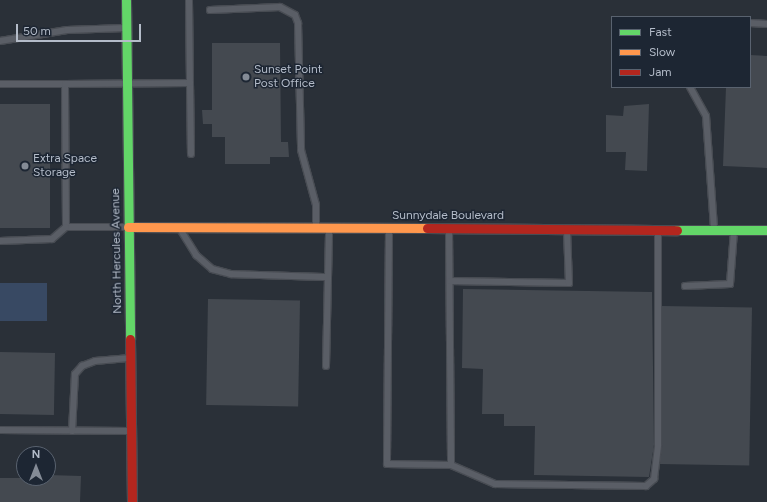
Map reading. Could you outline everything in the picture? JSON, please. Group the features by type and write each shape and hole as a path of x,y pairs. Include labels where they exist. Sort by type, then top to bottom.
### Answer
{"street":[{"name":"North Hercules Avenue","path":"126,0 132,502"},
{"name":"Sunnydale Boulevard","path":"128,228 767,230"}],"lane":[{"path":"189,0 191,154"},
{"path":"210,10 280,8 295,15 298,23 301,150 316,205 316,228"},
{"path":"751,23 767,24"},
{"path":"0,41 67,30 126,28"},
{"path":"0,84 190,84"},
{"path":"65,84 66,228"},
{"path":"691,88 706,116 714,229"},
{"path":"0,241 52,239 66,228 128,228"},
{"path":"179,228 196,255 212,269 231,274 328,277"},
{"path":"326,366 330,228"},
{"path":"389,228 387,464 452,465 495,484 652,484 658,445 658,229"},
{"path":"448,228 452,465"},
{"path":"450,281 569,283 567,229"},
{"path":"685,286 730,284 734,229"},
{"path":"72,431 75,374 82,366 95,361 130,358"},
{"path":"0,430 131,431"}],"water":[{"path":"0,283 47,283 47,321 0,321"}],"building":[{"name":"Sunset Point Post Office","path":"212,43 280,43 281,142 288,142 289,157 270,157 270,164 225,164 225,137 212,137 212,124 203,124 202,110 212,110"},
{"path":"751,55 767,56 767,168 723,166 726,88 751,88"},
{"name":"Extra Space Storage","path":"0,104 50,104 50,228 0,228"},
{"path":"649,104 647,171 625,170 626,152 606,152 606,115 623,116 624,106"},
{"path":"463,289 652,292 654,445 649,477 534,475 535,426 504,426 504,414 482,414 483,369 462,368"},
{"path":"208,299 300,301 298,407 206,405"},
{"path":"662,306 752,308 749,466 659,464"},
{"path":"0,352 55,353 54,415 0,414"},
{"path":"56,475 81,476 80,502 0,502 0,478 16,478 16,486 56,486"}],"traffic: fast":[{"path":"126,0 130,339"},
{"path":"677,230 767,230"}],"traffic: slow":[{"path":"128,227 427,228"}],"traffic: jam":[{"path":"427,228 677,230"},
{"path":"130,339 132,502"}],"place":[{"name":"Sunset Point Post Office","path":"246,77"},
{"name":"Extra Space Storage","path":"25,166"}]}
